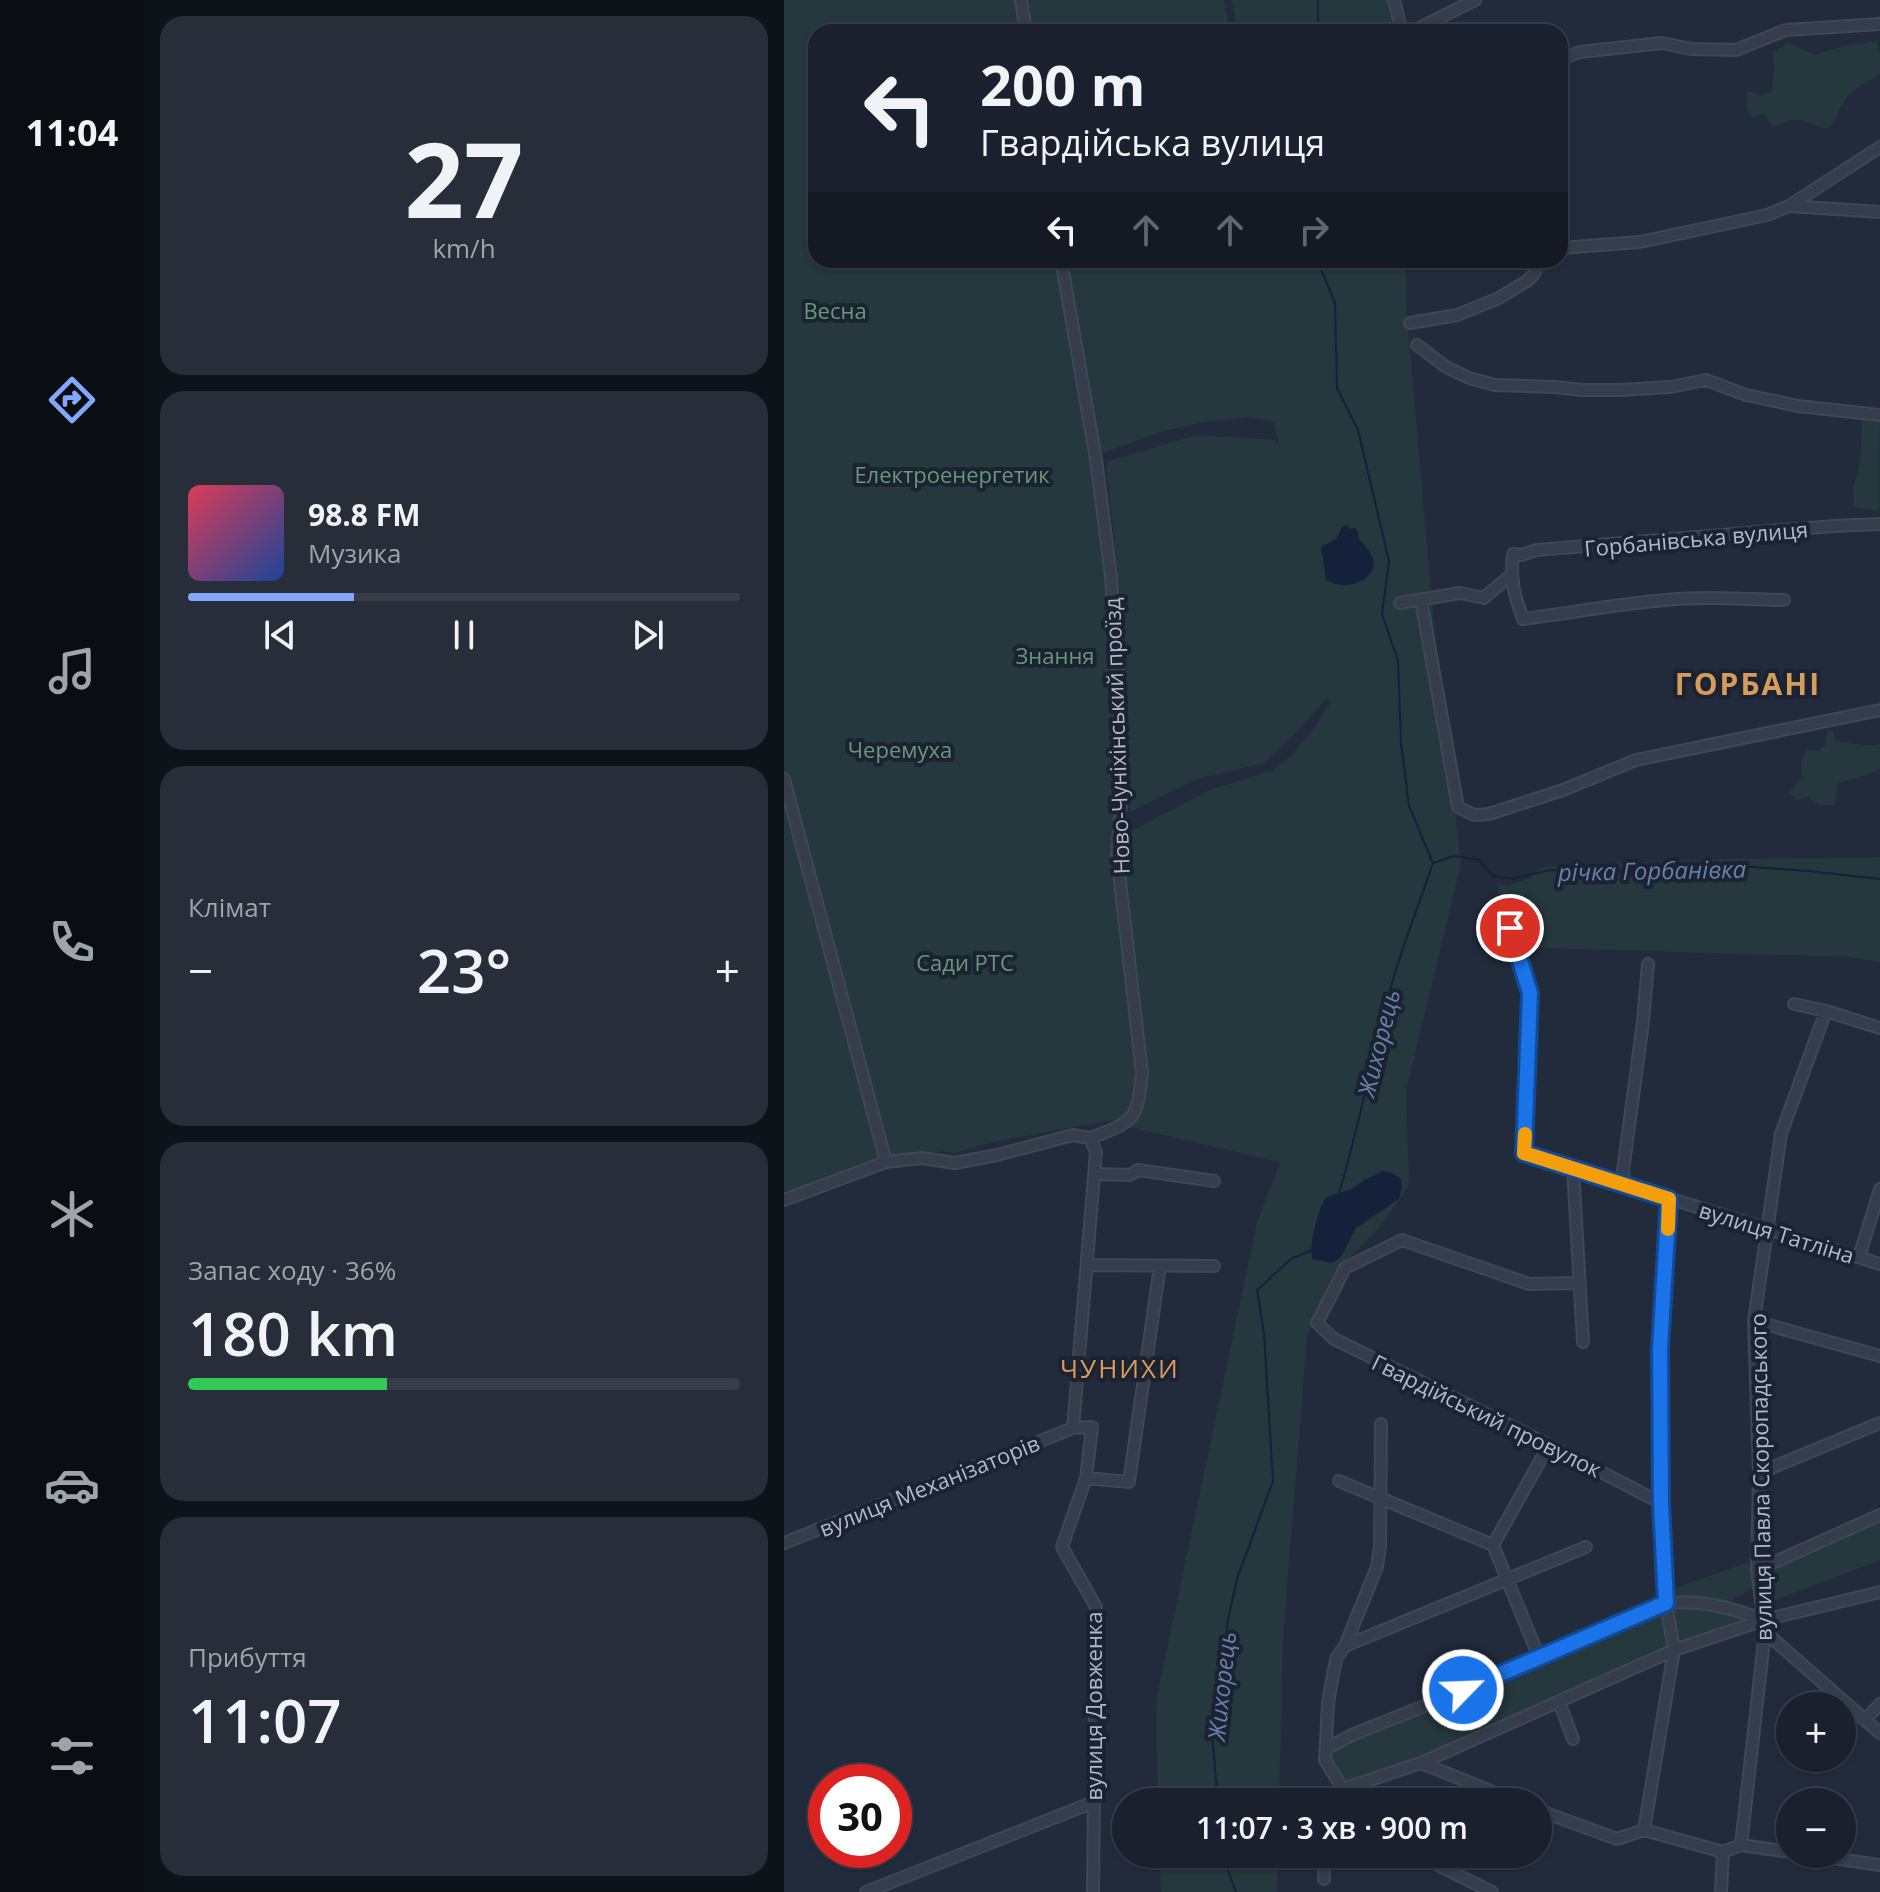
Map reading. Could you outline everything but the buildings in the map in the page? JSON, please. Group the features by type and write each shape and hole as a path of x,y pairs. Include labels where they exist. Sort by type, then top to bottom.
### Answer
{"street":[{"path":"1021,0 1025,24"},
{"path":"1394,0 1400,24"},
{"path":"1427,24 1475,0"},
{"path":"1568,56 1580,52 1662,43 1691,49 1736,50 1786,30 1880,24"},
{"path":"1568,247 1640,242 1767,215 1789,206 1880,147"},
{"path":"1789,206 1880,212"},
{"name":"Ново-Чуніхінський проїзд","path":"1062,268 1096,459 1111,576 1122,778 1117,855 1142,1073 1135,1113 1123,1125 1090,1138"},
{"path":"1410,323 1457,315 1499,298 1527,281 1537,268"},
{"path":"1417,345 1446,367 1495,385 1621,390 1670,387 1706,380 1746,395 1798,406 1880,415"},
{"name":"Горбанівська вулиця","path":"1511,575 1513,554 1522,555 1536,550 1880,524"},
{"path":"1400,603 1460,593 1484,598 1511,575"},
{"path":"1511,575 1523,619 1668,599 1784,600"},
{"path":"1421,600 1458,807 1474,815 1489,814 1563,790 1636,760 1880,710"},
{"path":"784,779 886,1162"},
{"name":"вулиця Татліна","path":"1510,928 1530,993 1524,1153 1880,1264"},
{"path":"1625,1185 1623,1171 1648,964"},
{"path":"1794,1004 1880,1028"},
{"name":"вулиця Павла Скоропадського","path":"1741,1845 1765,1632 1757,1570 1759,1473 1754,1321 1781,1134 1826,1011"},
{"path":"784,1200 886,1162 922,1158 955,1163 1073,1135 1090,1138 1096,1152 1073,1428"},
{"path":"1573,1168 1583,1342"},
{"path":"1094,1174 1130,1175 1138,1170 1214,1181"},
{"path":"1859,1257 1880,1189"},
{"path":"1644,1830 1674,1650 1666,1603 1661,1503 1660,1348 1669,1199"},
{"name":"Гвардійський провулок","path":"1580,1283 1529,1284 1402,1240 1345,1268 1317,1323 1334,1339 1661,1503"},
{"path":"1087,1265 1214,1266"},
{"path":"1086,1478 1129,1482 1160,1266"},
{"path":"1754,1321 1880,1356"},
{"path":"1759,1473 1880,1423"},
{"path":"1342,1788 1325,1760 1328,1703 1337,1657 1345,1646 1377,1567 1380,1546 1381,1424"},
{"name":"вулиця Довженка","path":"1073,1428 1092,1427 1086,1478 1062,1547 1096,1607 1093,1892"},
{"name":"вулиця Механізаторів","path":"784,1543 1073,1428"},
{"path":"1493,1545 1549,1445"},
{"path":"1339,1481 1493,1545 1539,1657"},
{"path":"1757,1570 1880,1515"},
{"path":"1345,1646 1586,1547"},
{"path":"1346,1788 1421,1763 1674,1650 1764,1620 1880,1592"},
{"path":"1327,1748 1666,1603 1690,1601 1732,1608 1764,1620"},
{"path":"1765,1632 1880,1733"},
{"path":"1559,1702 1573,1739"},
{"path":"1865,1720 1880,1704"},
{"path":"1421,1763 1483,1788"},
{"path":"866,1892 1094,1802"},
{"path":"1552,1816 1617,1839 1644,1830 1723,1852 1741,1845 1776,1850"},
{"path":"1721,1892 1723,1852"},
{"path":"1856,1862 1880,1865"},
{"path":"1324,1868 1324,1879"},
{"path":"1444,1868 1492,1892"}],"green space":[{"path":"784,0 1021,0 1025,24 808,24 808,268 1067,268 1073,295 1067,297 1111,574 1101,578 1111,576 1119,838 1207,791 1273,770 1291,756 1330,703 1328,696 1264,763 1197,779 1130,812 1120,591 1106,465 1109,461 1197,435 1274,440 1280,449 1274,422 1248,417 1163,431 1100,454 1069,268 1406,270 1406,305 1433,616 1461,864 1406,1091 1409,1185 1382,1224 1331,1278 1307,1336 1283,1638 1279,1788 1158,1788 1156,1701 1257,1222 1280,1162 1138,1129 1113,1120 993,1142 954,1153 942,1151 886,1162 784,1195"},
{"path":"1028,0 1224,0 1228,24 1032,24"},
{"path":"1232,0 1391,0 1395,24 1236,24"},
{"path":"1877,41 1880,74 1852,92 1826,129 1794,120 1774,128 1764,113 1753,118 1746,109 1748,91 1761,95 1772,92 1773,52 1788,43 1815,55 1843,46"},
{"path":"1862,417 1880,418 1879,511 1854,507 1853,486 1861,453"},
{"path":"1828,729 1833,731 1836,742 1880,744 1880,768 1838,783 1835,805 1819,805 1807,797 1795,800 1789,792 1802,778 1801,762 1807,750 1818,751 1826,744"},
{"path":"1880,857 1880,962 1849,957 1507,947 1497,883 1507,886 1528,879 1543,867 1580,864"},
{"path":"1880,1518 1880,1560 1766,1604 1762,1575 1766,1569"},
{"path":"1749,1562 1754,1587 1728,1603 1678,1596 1675,1588"},
{"path":"1668,1604 1734,1612 1745,1621 1670,1648 1661,1647 1557,1699 1425,1758 1351,1785 1340,1781 1331,1765 1330,1749"},
{"path":"1160,1868 1278,1868 1277,1892 1161,1892"}],"water":[{"path":"1343,526 1358,531 1358,537 1371,553 1374,565 1369,575 1360,581 1339,585 1326,580 1321,547 1336,539"},
{"path":"1383,1171 1401,1179 1399,1199 1356,1228 1341,1257 1333,1263 1312,1259 1315,1227 1326,1197 1352,1189"}],"waterway":[{"name":"Жихорець","path":"1318,0 1318,24"},
{"name":"Жихорець","path":"1320,268 1335,303 1337,388 1358,430 1389,561 1382,614 1398,661 1401,743 1409,806 1433,863 1395,973 1339,1193"},
{"name":"річка Горбанівка","path":"1433,863 1454,856 1479,860 1493,876 1513,879 1550,870 1590,874 1711,864 1880,879"},
{"name":"Жихорець","path":"1217,1788 1212,1733 1228,1620 1237,1579 1273,1481 1264,1333 1257,1290 1291,1259 1312,1250"},
{"name":"Жихорець","path":"1227,1868 1236,1892"}],"slow traffic":[{"path":"1525,1134 1524,1153 1669,1199 1668,1229"}],"district":[{"name":"ГОРБАНІ","path":"1748,683"},
{"name":"ЧУНИХИ","path":"1120,1368"}],"route":[{"path":"1463,1690 1666,1603 1661,1503 1660,1348 1669,1199 1524,1153 1530,993 1510,928"}],"park label":[{"name":"Весна","path":"835,310"},
{"name":"Електроенергетик","path":"952,474"},
{"name":"Знання","path":"1055,655"},
{"name":"Черемуха","path":"900,749"},
{"name":"Сади РТС","path":"965,962"}]}
